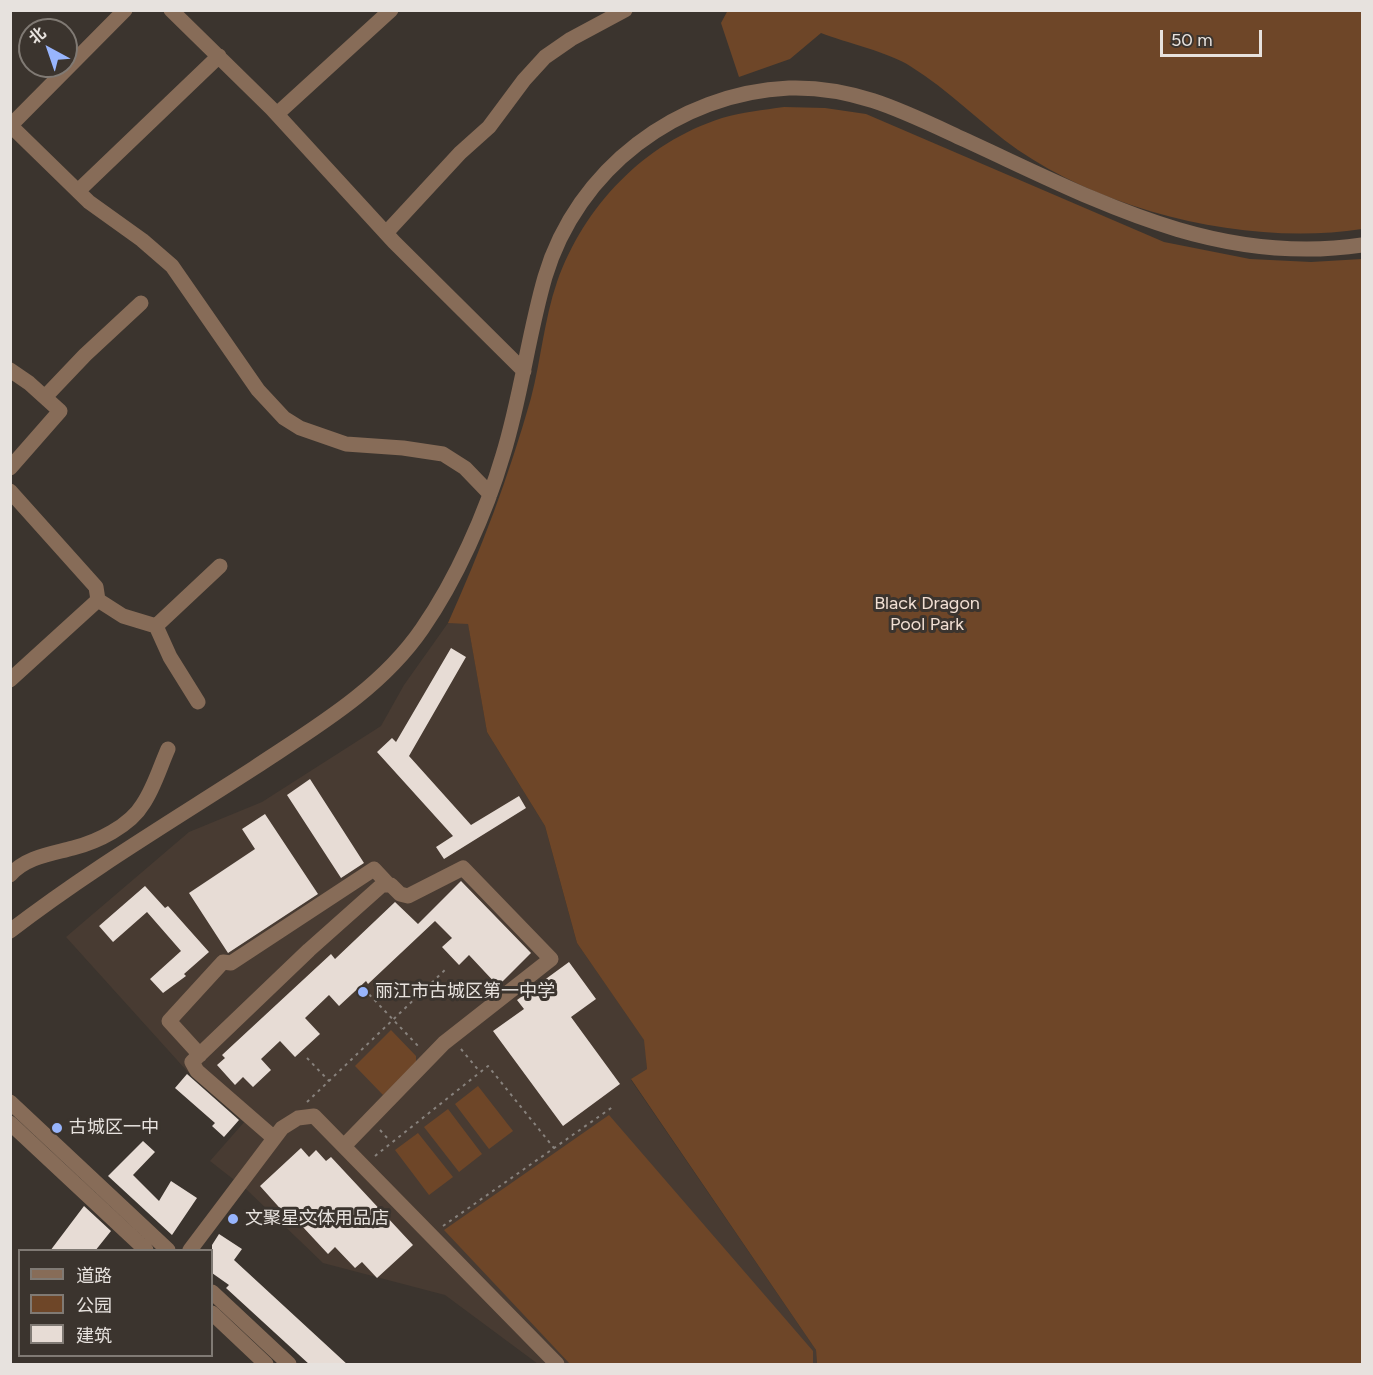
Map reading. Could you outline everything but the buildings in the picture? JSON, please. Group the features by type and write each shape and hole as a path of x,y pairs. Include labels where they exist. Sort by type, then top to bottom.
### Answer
{"street":[{"path":"125,10 11,125 78,191 172,266 258,390 284,418 300,428 346,444 404,448 443,454 465,468 490,494"},
{"path":"171,10 277,114 386,232 524,371"},
{"path":"277,114 392,10"},
{"path":"386,232 460,153 489,127 524,80 545,57 571,39 625,10"},
{"path":"78,191 219,56"},
{"path":"10,931 125,852 322,724 386,670 422,629 456,568 490,494 508,438 552,257 571,219 606,172 641,140 684,114 722,100 768,90 816,89 862,95 900,110 1110,207 1170,229 1227,242 1280,248 1333,249 1362,245"},
{"path":"45,397 85,355 141,303"},
{"path":"10,370 60,411 10,468"},
{"path":"10,491 96,587 98,600 123,616 156,626 170,657 198,702"},
{"path":"156,626 220,566"},
{"path":"10,680 98,600"},
{"path":"10,875 20,866 38,857 95,841 112,831 143,805 168,749"},
{"path":"112,831 125,852"},
{"path":"200,1055 170,1021 223,962 231,963 374,868 400,894 408,896 463,868 551,959 452,1037 345,1146"},
{"path":"274,1138 197,1071 192,1062 309,950 382,885 388,884"},
{"path":"10,1102 166,1249"},
{"path":"191,1249 274,1138 287,1124 298,1118 314,1116 557,1365"},
{"path":"10,1123 144,1249"},
{"path":"213,1293 288,1365"},
{"path":"213,1315 266,1365"}],"path":[{"path":"298,1118 304,1105 447,968"},
{"path":"364,989 429,1058"},
{"path":"452,1037 480,1072"},
{"path":"307,1058 329,1081"},
{"path":"364,1166 488,1066 554,1148"},
{"path":"431,1234 614,1106"}],"shaded area":[{"name":"丽江市古城区第一中学","path":"448,623 468,623 487,732 545,826 577,943 645,1041 647,1069 631,1080 816,1350 817,1364 538,1364 445,1295 323,1263 247,1190 210,1161 246,1120 187,1071 66,937 189,832 262,802 381,726 404,685"}],"green space":[{"path":"728,10 1362,11 1362,229 1319,233 1275,233 1184,220 1139,208 1096,192 1055,172 1018,150 924,75 902,61 821,33 790,59 739,77 721,23"},
{"name":"Black Dragon Pool Park","path":"784,107 825,108 866,114 1164,242 1250,259 1311,262 1362,259 1362,1364 817,1364 816,1350 631,1079 647,1069 644,1040 577,943 545,826 487,732 468,624 448,623 504,484 531,398 557,282 583,228 620,181 667,143 722,118"},
{"path":"391,1030 416,1056 416,1063 383,1095 355,1066"},
{"path":"478,1086 513,1131 489,1149 455,1104"},
{"path":"448,1109 482,1154 459,1172 424,1127"},
{"path":"609,1115 813,1351 813,1364 570,1364 444,1230"},
{"path":"418,1133 453,1177 429,1195 395,1150"}],"place":[{"name":"丽江市古城区第一中学","path":"363,992"},
{"name":"古城区一中","path":"57,1128"},
{"name":"文聚星文体用品店","path":"233,1219"}]}
